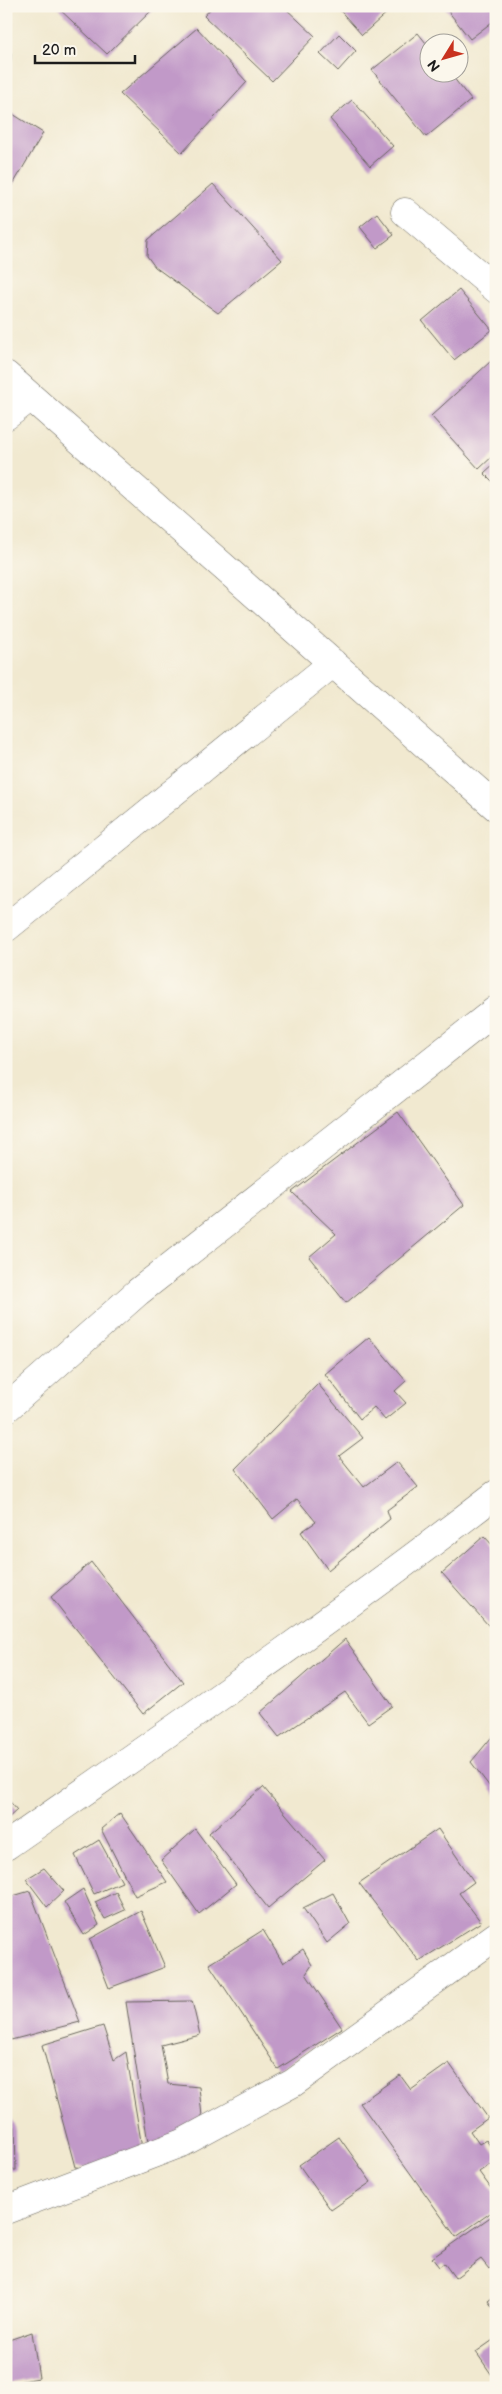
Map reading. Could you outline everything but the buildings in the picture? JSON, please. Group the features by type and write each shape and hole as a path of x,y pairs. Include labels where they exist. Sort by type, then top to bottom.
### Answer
{"street":[{"path":"405,212 496,288"},
{"path":"6,375 496,807"},
{"path":"6,416 30,397"},
{"path":"6,928 333,664"},
{"path":"6,1409 138,1292 496,1010"},
{"path":"6,1846 233,1688 434,1542 496,1494"},
{"path":"6,2210 182,2142 293,2083 496,1936"}]}
